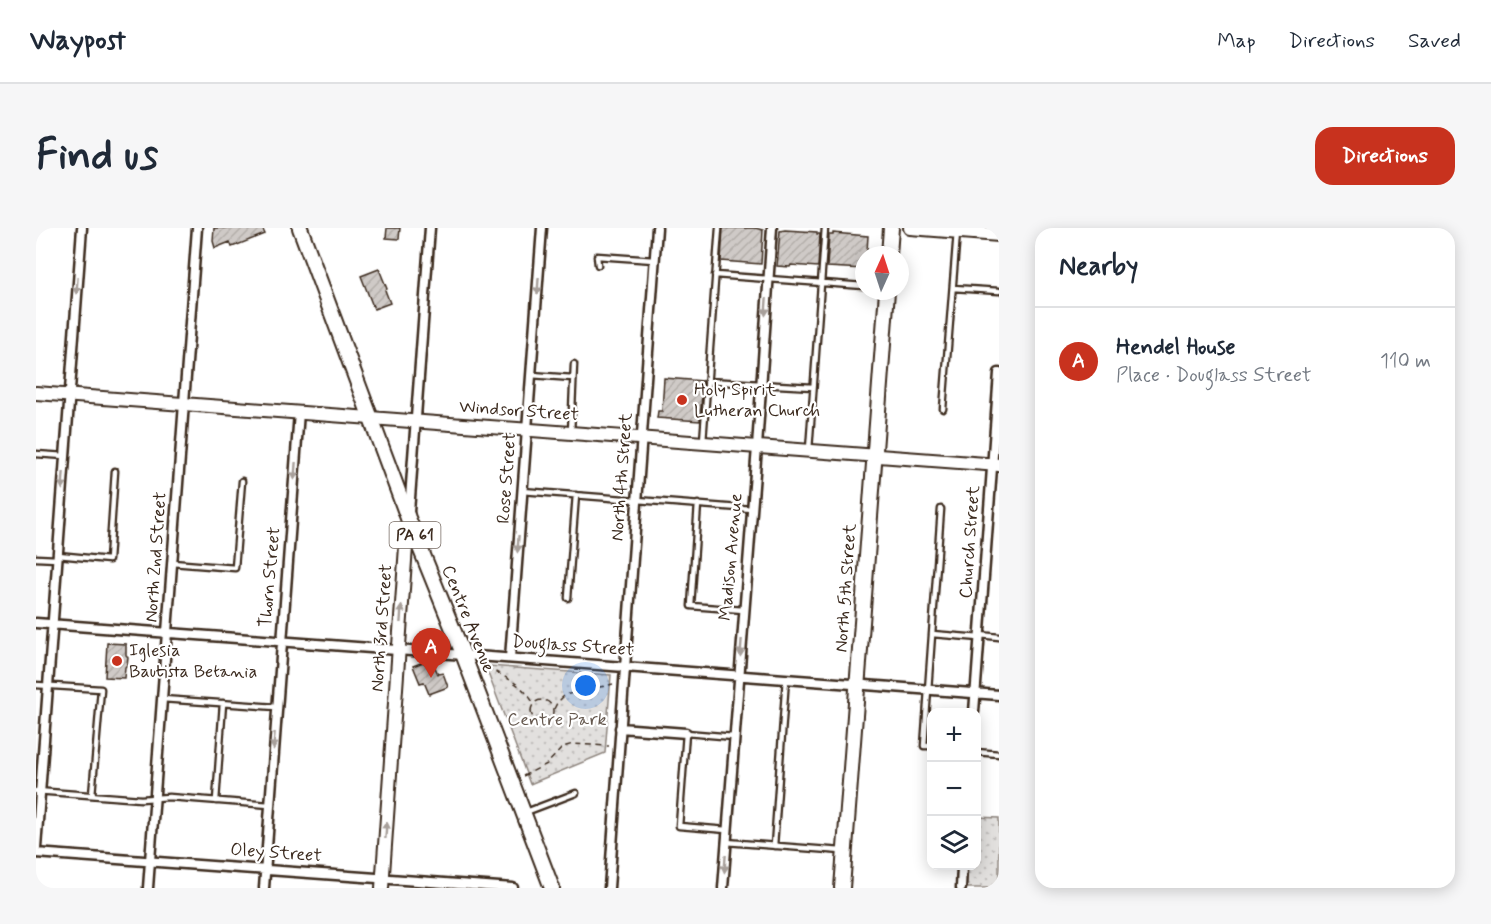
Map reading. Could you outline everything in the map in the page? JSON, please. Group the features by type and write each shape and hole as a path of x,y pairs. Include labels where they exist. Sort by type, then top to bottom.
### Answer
{"main road":[{"name":"Centre Avenue","path":"300,228 408,518 463,654 552,888"},
{"path":"890,246 891,228"},
{"path":"910,228 957,232 977,231 999,235"},
{"name":"North 5th Street","path":"842,888 886,300"},
{"name":"Windsor Street","path":"36,393 996,465"},
{"name":"North 3rd Street","path":"382,883 408,518"}],"street":[{"path":"36,848 38,791 53,624 82,228"},
{"name":"North 2nd Street","path":"148,888 197,228"},
{"name":"North 3rd Street","path":"408,518 430,228"},
{"name":"Rose Street","path":"510,658 542,228"},
{"name":"North 4th Street","path":"609,888 657,228"},
{"name":"Madison Avenue","path":"723,888 772,228"},
{"name":"Church Street","path":"974,708 996,465 999,373"},
{"name":"Thorn Street","path":"264,888 299,412"},
{"name":"Douglass Street","path":"36,623 999,695"},
{"path":"620,728 686,733"},
{"name":"Oley Street","path":"36,853 265,869 382,883 513,888"},
{"path":"961,888 962,870"}],"lane":[{"path":"703,443 719,228"},
{"path":"809,450 825,228"},
{"path":"943,409 957,232"},
{"path":"598,265 597,256 654,260"},
{"path":"715,275 855,285"},
{"path":"952,288 999,291"},
{"path":"571,433 574,364"},
{"path":"531,375 573,378"},
{"path":"707,381 813,387"},
{"path":"36,454 65,456"},
{"path":"36,558 109,560 115,471"},
{"path":"172,563 235,568 243,481"},
{"path":"522,491 752,508"},
{"path":"568,598 576,495"},
{"path":"698,504 691,606 744,610"},
{"path":"927,746 924,746 941,509"},
{"path":"932,634 999,637"},
{"path":"774,846 786,678"},
{"path":"36,685 101,689 92,795"},
{"path":"162,699 276,707"},
{"path":"216,801 223,703"},
{"path":"727,830 679,826 686,733 734,737"},
{"path":"981,752 999,754"},
{"path":"38,791 141,799 170,797 270,805"},
{"path":"524,813 576,793"},
{"path":"726,842 845,851"}],"path":[{"path":"483,665 514,682 527,692 534,704"},
{"path":"554,709 545,700 538,700 531,708 535,720 545,722 550,720 557,703 565,695 623,682"},
{"path":"512,782 547,764 563,747 573,744 619,747"}],"green space":[{"name":"Centre Park","path":"488,666 611,675 605,753 530,784 486,668"},
{"path":"981,817 999,818 999,888 965,888 967,870 981,870"}],"building":[{"path":"214,228 262,228 265,234 232,247 230,242 215,248"},
{"path":"387,228 400,228 399,239 386,238"},
{"path":"723,228 763,230 761,264 721,261"},
{"path":"780,231 820,234 818,267 777,266"},
{"path":"833,233 868,236 867,246 855,246 855,269 827,267 829,235"},
{"path":"379,269 390,303 374,309 361,276"},
{"name":"Holy Spirit Lutheran Church","path":"664,378 703,381 700,421 657,418 658,411 662,411"},
{"name":"Iglesia Bautista Betania","path":"107,643 126,644 128,657 124,678 105,677"},
{"path":"423,662 427,665 433,663 438,674 443,673 448,687 429,694 424,682 420,683 413,666"}],"place":[{"name":"Holy Spirit Lutheran Church","path":"682,400"},
{"name":"Iglesia Bautista Betania","path":"117,661"},
{"name":"Hendel House","path":"431,678"}]}
